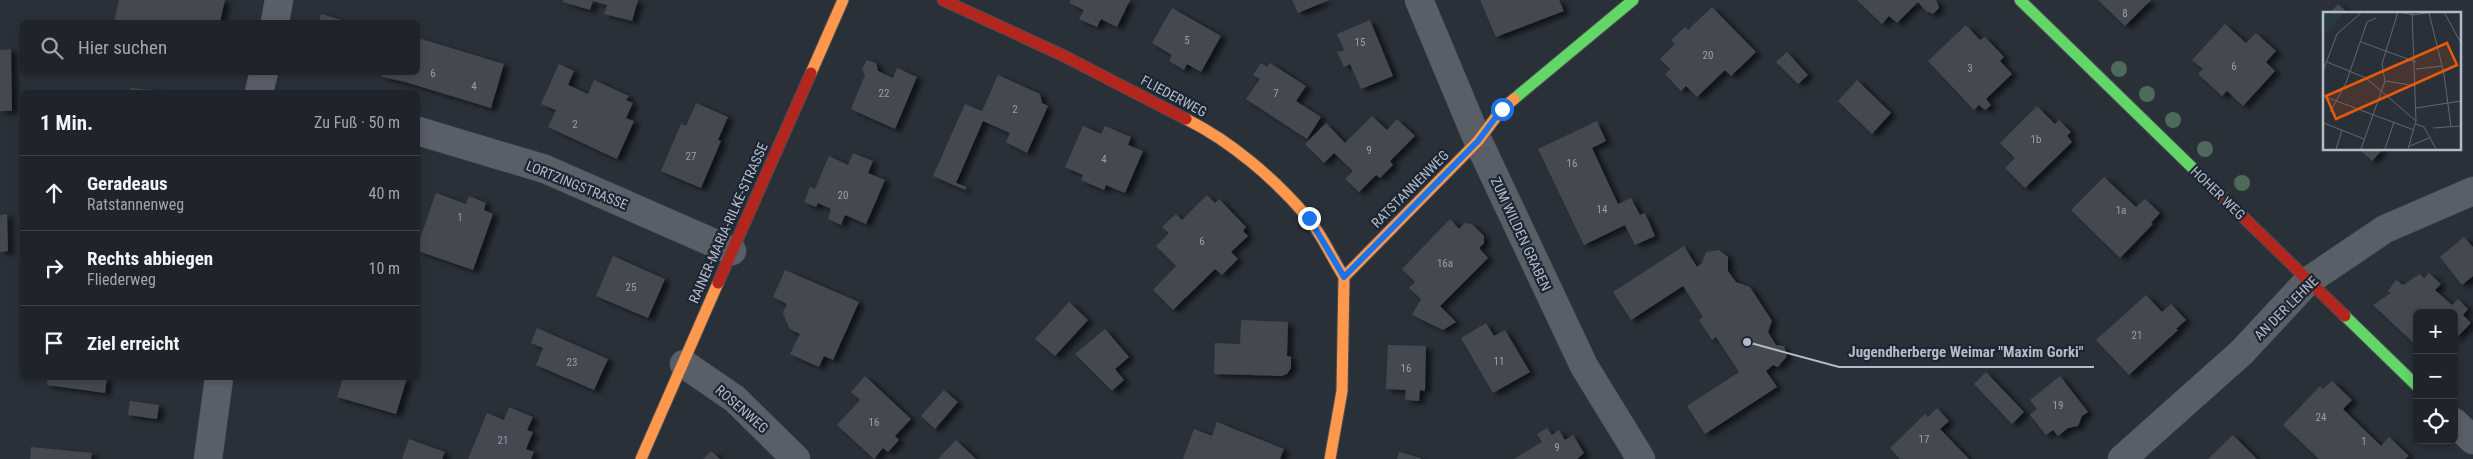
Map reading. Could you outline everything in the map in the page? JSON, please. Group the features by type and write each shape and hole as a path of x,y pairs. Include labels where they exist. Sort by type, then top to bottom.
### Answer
{"street":[{"path":"274,20 279,0"},
{"name":"RAINER-MARIA-RILKE-STRASSE","path":"641,459 843,0"},
{"name":"FLIEDERWEG","path":"943,0 1064,56 1202,127 1264,172 1309,218 1344,277"},
{"name":"ZUM WILDEN GRABEN","path":"1419,0 1478,141 1584,366 1641,459"},
{"name":"RATSTANNENWEG","path":"1344,277 1478,141 1502,109 1633,0"},
{"name":"HOHER WEG","path":"2020,0 2413,382"},
{"path":"260,90 263,75"},
{"name":"LORTZINGSTRASSE","path":"420,132 545,169 732,252"},
{"name":"AN DER LEHNE","path":"2122,459 2242,352 2308,281 2385,229 2473,191"},
{"path":"1330,459 1342,394 1345,331 1344,277"},
{"name":"ROSENWEG","path":"684,364 735,399 796,459"},
{"path":"208,459 220,380"},
{"path":"2458,426 2473,440"}],"building":[{"path":"119,0 225,0 220,20 114,20"},
{"path":"563,0 638,0 632,21 604,14 607,5 593,1 590,10 563,2"},
{"path":"1071,0 1130,0 1117,27 1101,19 1097,27 1079,19 1084,10 1069,3"},
{"path":"1292,0 1329,0 1298,13"},
{"path":"1480,0 1559,0 1564,11 1496,37"},
{"path":"1857,0 1936,0 1939,8 1933,14 1926,11 1918,2 1897,23 1889,16 1882,24"},
{"path":"2098,0 2151,0 2125,26"},
{"path":"2338,4 2347,12 2331,12"},
{"path":"1712,7 1756,52 1731,76 1725,70 1697,97 1686,86 1681,91 1665,74 1670,69 1660,59 1675,44 1671,40 1685,27 1688,30"},
{"path":"1172,8 1221,36 1201,72 1187,64 1184,70 1169,61 1172,55 1152,43"},
{"path":"321,14 341,20 320,20"},
{"path":"1370,20 1393,76 1361,89 1350,64 1344,67 1337,52 1344,50 1337,34"},
{"path":"2225,24 2246,43 2256,33 2276,51 2266,62 2275,71 2243,106 2227,91 2222,96 2198,74 2203,69 2192,60"},
{"path":"1966,25 1980,40 1985,37 2004,57 2000,61 2012,74 1986,99 1991,105 1985,110 1979,105 1974,110 1928,61"},
{"path":"420,39 504,64 491,108 382,77 382,75 420,75"},
{"path":"11,49 12,111 0,111 0,50"},
{"path":"1787,52 1808,75 1798,84 1776,62"},
{"path":"867,60 876,63 878,71 893,78 897,68 917,77 895,129 851,109 865,75 862,69"},
{"path":"1261,63 1267,67 1270,63 1306,86 1296,101 1321,117 1307,139 1246,99 1260,79 1253,75"},
{"path":"559,64 574,71 568,85 588,94 594,80 629,96 626,100 633,103 626,118 634,121 617,159 548,127 556,110 541,104"},
{"path":"998,75 1040,94 1042,103 1048,106 1027,153 1006,142 1010,133 983,121 956,183 967,187 965,190 933,176 965,104 982,111"},
{"path":"1857,80 1891,113 1872,134 1838,101"},
{"path":"130,88 153,90 130,90"},
{"path":"696,103 728,117 718,140 721,141 701,188 661,171 681,124 686,126"},
{"path":"2037,106 2055,124 2059,120 2071,132 2067,136 2072,142 2025,188 2005,168 2015,158 2000,143"},
{"path":"1372,116 1387,130 1397,119 1415,136 1390,161 1393,165 1380,178 1376,175 1359,192 1345,179 1353,171 1334,153 1324,163 1305,144 1326,123 1345,143"},
{"path":"1597,121 1606,141 1592,148 1618,204 1631,198 1640,215 1645,213 1655,236 1635,245 1625,225 1584,245 1538,149"},
{"path":"1083,126 1101,134 1105,126 1131,137 1128,145 1143,151 1125,193 1106,185 1104,190 1081,180 1083,175 1065,167"},
{"path":"2360,150 2382,150 2372,161"},
{"path":"853,153 873,161 868,173 885,180 866,224 845,215 841,225 828,219 831,209 818,203 816,207 804,202 810,187 815,189 829,156 848,165"},
{"path":"2104,177 2136,207 2145,199 2160,213 2151,223 2153,224 2120,258 2071,210"},
{"path":"436,193 466,204 469,196 486,203 484,210 493,214 473,270 420,252 420,238"},
{"path":"1207,195 1215,203 1219,199 1246,227 1243,231 1248,236 1231,252 1238,259 1222,275 1215,269 1173,310 1153,290 1176,266 1156,246 1169,233 1162,227 1176,214 1182,220"},
{"path":"7,214 8,251 0,252 0,215"},
{"path":"1450,219 1459,229 1465,223 1472,224 1484,236 1484,243 1479,248 1488,258 1440,306 1456,322 1443,330 1412,315 1421,299 1409,288 1415,282 1402,269"},
{"path":"2464,237 2473,247 2473,276 2462,285 2440,257"},
{"path":"1684,246 1697,267 1702,263 1706,252 1719,250 1728,257 1728,271 1736,282 1750,287 1772,321 1768,332 1776,345 1784,346 1787,356 1778,367 1773,365 1766,371 1777,387 1705,434 1687,406 1739,372 1716,337 1712,340 1699,320 1703,317 1683,286 1631,320 1613,292"},
{"path":"613,256 665,279 648,318 596,296"},
{"path":"785,270 859,302 833,360 824,356 819,367 790,354 800,334 790,329 786,321 783,313 787,304 773,297"},
{"path":"2429,273 2441,284 2435,290 2452,305 2458,299 2468,309 2463,315 2471,323 2458,336 2458,309 2413,309 2413,342 2373,305 2391,293 2388,291 2396,280 2403,285 2420,274 2424,278"},
{"path":"2146,295 2162,312 2171,304 2186,320 2176,329 2178,330 2129,375 2096,340"},
{"path":"1069,302 1088,320 1055,356 1035,339"},
{"path":"1241,320 1288,322 1287,356 1291,357 1291,368 1287,374 1281,376 1214,374 1215,343 1240,344"},
{"path":"1486,323 1494,336 1505,330 1530,372 1493,393 1461,338"},
{"path":"537,328 608,359 594,390 536,365 543,348 531,343"},
{"path":"1105,329 1129,357 1115,369 1124,380 1112,391 1075,354"},
{"path":"1388,345 1426,346 1425,391 1420,390 1419,401 1405,400 1406,390 1386,389"},
{"path":"1986,372 2024,412 2012,424 1974,384"},
{"path":"865,376 911,419 895,436 899,440 888,452 883,448 874,459 837,425 860,400 851,392"},
{"path":"2060,376 2088,412 2082,416 2078,426 2068,428 2058,436 2053,430 2046,435 2030,415 2037,409 2030,400"},
{"path":"48,380 107,380 105,393 47,385"},
{"path":"342,380 406,380 396,414 337,397"},
{"path":"2332,381 2352,400 2343,409 2381,446 2389,437 2409,456 2405,459 2319,459 2283,425 2320,386 2323,389"},
{"path":"944,390 958,402 935,429 921,416"},
{"path":"130,401 159,405 157,419 128,415"},
{"path":"509,407 533,417 527,430 533,432 526,449 534,452 531,459 468,459 487,413 504,420"},
{"path":"1937,408 1949,421 1940,429 1969,459 1900,459 1890,448 1925,414 1928,417"},
{"path":"1217,422 1284,449 1280,459 1183,459 1194,429 1212,436"},
{"path":"1547,428 1552,435 1559,430 1565,440 1573,435 1584,453 1577,459 1514,459 1542,442 1537,434"},
{"path":"2233,435 2257,459 2208,459"},
{"path":"409,439 445,452 442,459 402,459"},
{"path":"956,440 976,459 938,459"},
{"path":"31,447 92,453 91,459 30,459"},
{"path":"711,451 720,459 703,459"},
{"path":"1399,452 1421,458 1421,459 1397,459"}],"traffic: fast":[{"path":"1514,99 1633,0"},
{"path":"2020,0 2207,182"},
{"path":"2345,316 2413,382"}],"traffic: slow":[{"path":"811,73 843,0"},
{"path":"1330,459 1342,391 1344,277 1478,141 1502,109 1514,99"},
{"path":"1186,119 1236,150 1281,189 1308,218 1344,277"},
{"path":"641,459 718,283"}],"traffic: jam":[{"path":"943,0 1064,56 1186,119"},
{"path":"718,283 811,73"},
{"path":"2207,182 2345,316"}],"place":[{"name":"Jugendherberge Weimar \"Maxim Gorki\"","path":"1747,342"}],"route":[{"path":"1309,218 1344,277 1478,141 1502,109"}]}
